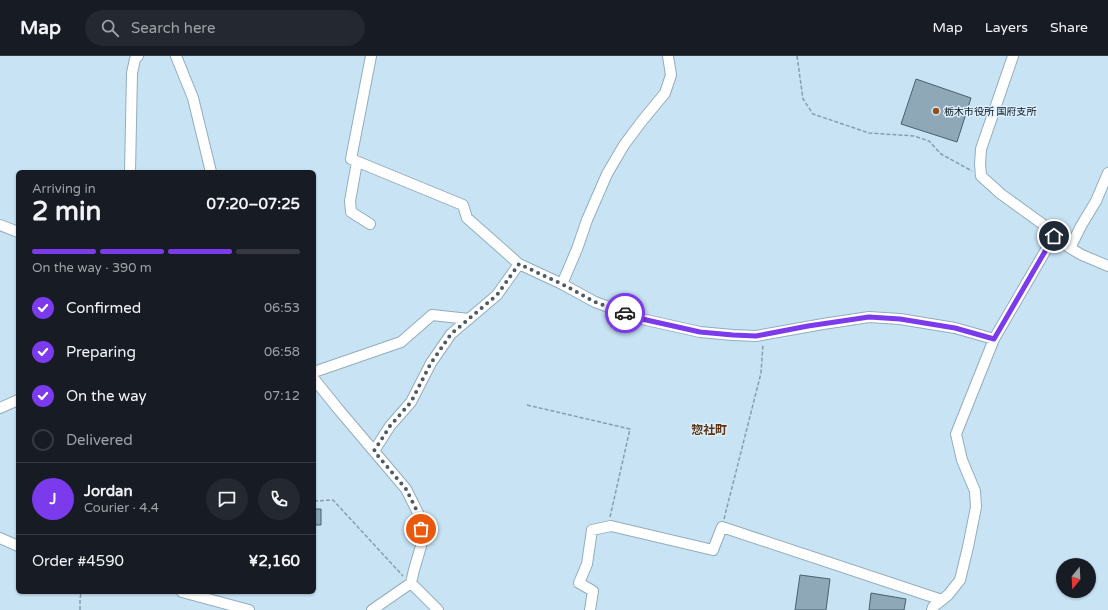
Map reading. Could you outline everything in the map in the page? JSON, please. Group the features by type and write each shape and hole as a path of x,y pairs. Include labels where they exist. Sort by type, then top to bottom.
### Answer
{"street":[{"path":"130,170 132,73 134,59 138,56"},
{"path":"176,56 194,98 211,170"},
{"path":"371,56 350,160 463,205 467,218 519,264 562,284 595,302 642,319 700,332 756,336 869,317 900,319 955,328 994,339"},
{"path":"562,284 607,174 624,145 665,93 671,75 668,56"},
{"path":"1013,56 981,149 981,176 1001,194 1048,228 1054,236 1070,248 1108,266"},
{"path":"357,162 350,201 351,212 370,224"},
{"path":"1070,248 1096,201 1108,173"},
{"path":"0,225 16,231"},
{"path":"932,610 933,607 948,595 960,580 976,507 975,490 962,460 956,434 994,339 1054,236"},
{"path":"374,451 390,426 411,402 431,363 451,334 497,295 519,264"},
{"path":"316,371 401,342 432,315 469,319"},
{"path":"316,381 406,489 418,513 421,529 421,546 411,583 372,610"},
{"path":"0,408 16,401"},
{"path":"590,610 593,591 579,583 587,564 592,530 608,526 713,550 722,527 942,600"},
{"path":"0,538 16,545"},
{"path":"411,583 438,610"},
{"path":"189,594 249,610"}],"path":[{"path":"797,56 803,99 813,114 868,133 914,136 929,141 941,154 981,176"},
{"path":"722,527 761,373 764,334"},
{"path":"528,405 630,429 608,526"},
{"path":"316,501 333,500 398,572 411,583"},
{"path":"80,610 81,594"}],"building":[{"name":"栃木市役所 国府支所","path":"916,79 971,98 957,142 901,124"},
{"path":"316,509 321,509 321,525 316,525"},
{"path":"800,575 830,579 826,610 795,610"},
{"path":"871,593 906,599 904,610 869,610"}],"way so far":[{"path":"421,529 418,513 406,489 374,451 390,426 411,402 431,363 451,334 497,295 519,264 562,284 595,302 625,313"}],"place":[{"name":"栃木市役所 国府支所","path":"936,111"}],"district":[{"name":"惣社町","path":"709,430"}],"route":[{"path":"625,313 642,319 676,325 700,332 733,335 756,336 808,326 869,317 900,319 955,328 994,339 1054,236"}]}
